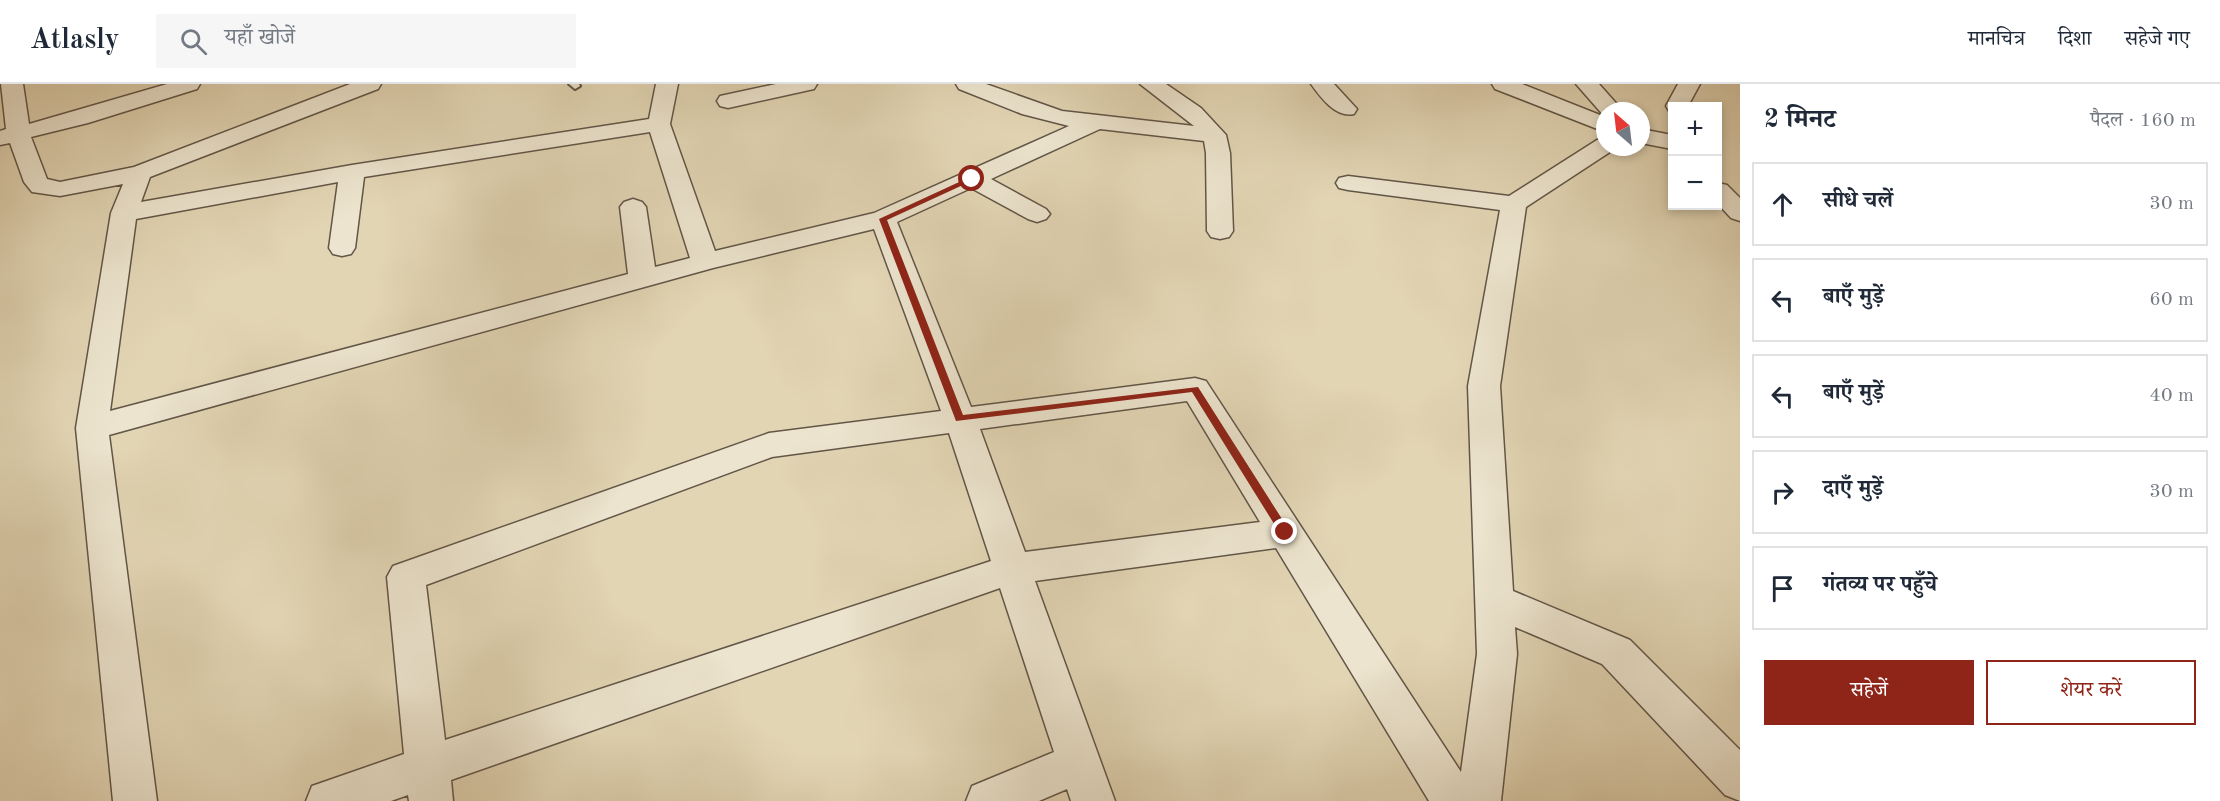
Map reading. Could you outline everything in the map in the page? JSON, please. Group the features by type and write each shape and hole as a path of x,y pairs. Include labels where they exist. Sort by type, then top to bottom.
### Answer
{"street":[{"path":"9,136 80,118 189,84"},
{"path":"9,93 9,136 36,182 41,187 60,189 140,173 370,84"},
{"path":"667,84 659,124 705,262"},
{"path":"728,101 806,84"},
{"path":"967,84 1027,109 1057,118 1214,135"},
{"path":"1151,84 1195,114 1206,123 1214,135 1218,153 1220,231"},
{"path":"1322,84 1346,109"},
{"path":"1503,84 1596,121"},
{"path":"1587,84 1604,102"},
{"path":"1679,102 1689,84"},
{"path":"92,428 705,262 883,219 1097,122"},
{"path":"124,213 352,172 659,124"},
{"path":"1650,138 1668,142"},
{"path":"1348,183 1514,204 1596,152"},
{"path":"342,248 352,172"},
{"path":"135,801 92,428 124,213 140,173"},
{"path":"972,179 1037,214"},
{"path":"1722,194 1740,213"},
{"path":"1479,801 1497,654 1484,386 1514,204"},
{"path":"633,207 643,280"},
{"path":"883,219 960,419 1087,782 988,801"},
{"path":"429,784 406,577 769,445 1195,389 1454,801"},
{"path":"328,801 429,784 1012,569 1285,532"},
{"path":"1495,601 1616,652 1740,780"}],"route":[{"path":"972,179 883,219 960,419 1195,389 1285,532"}]}
